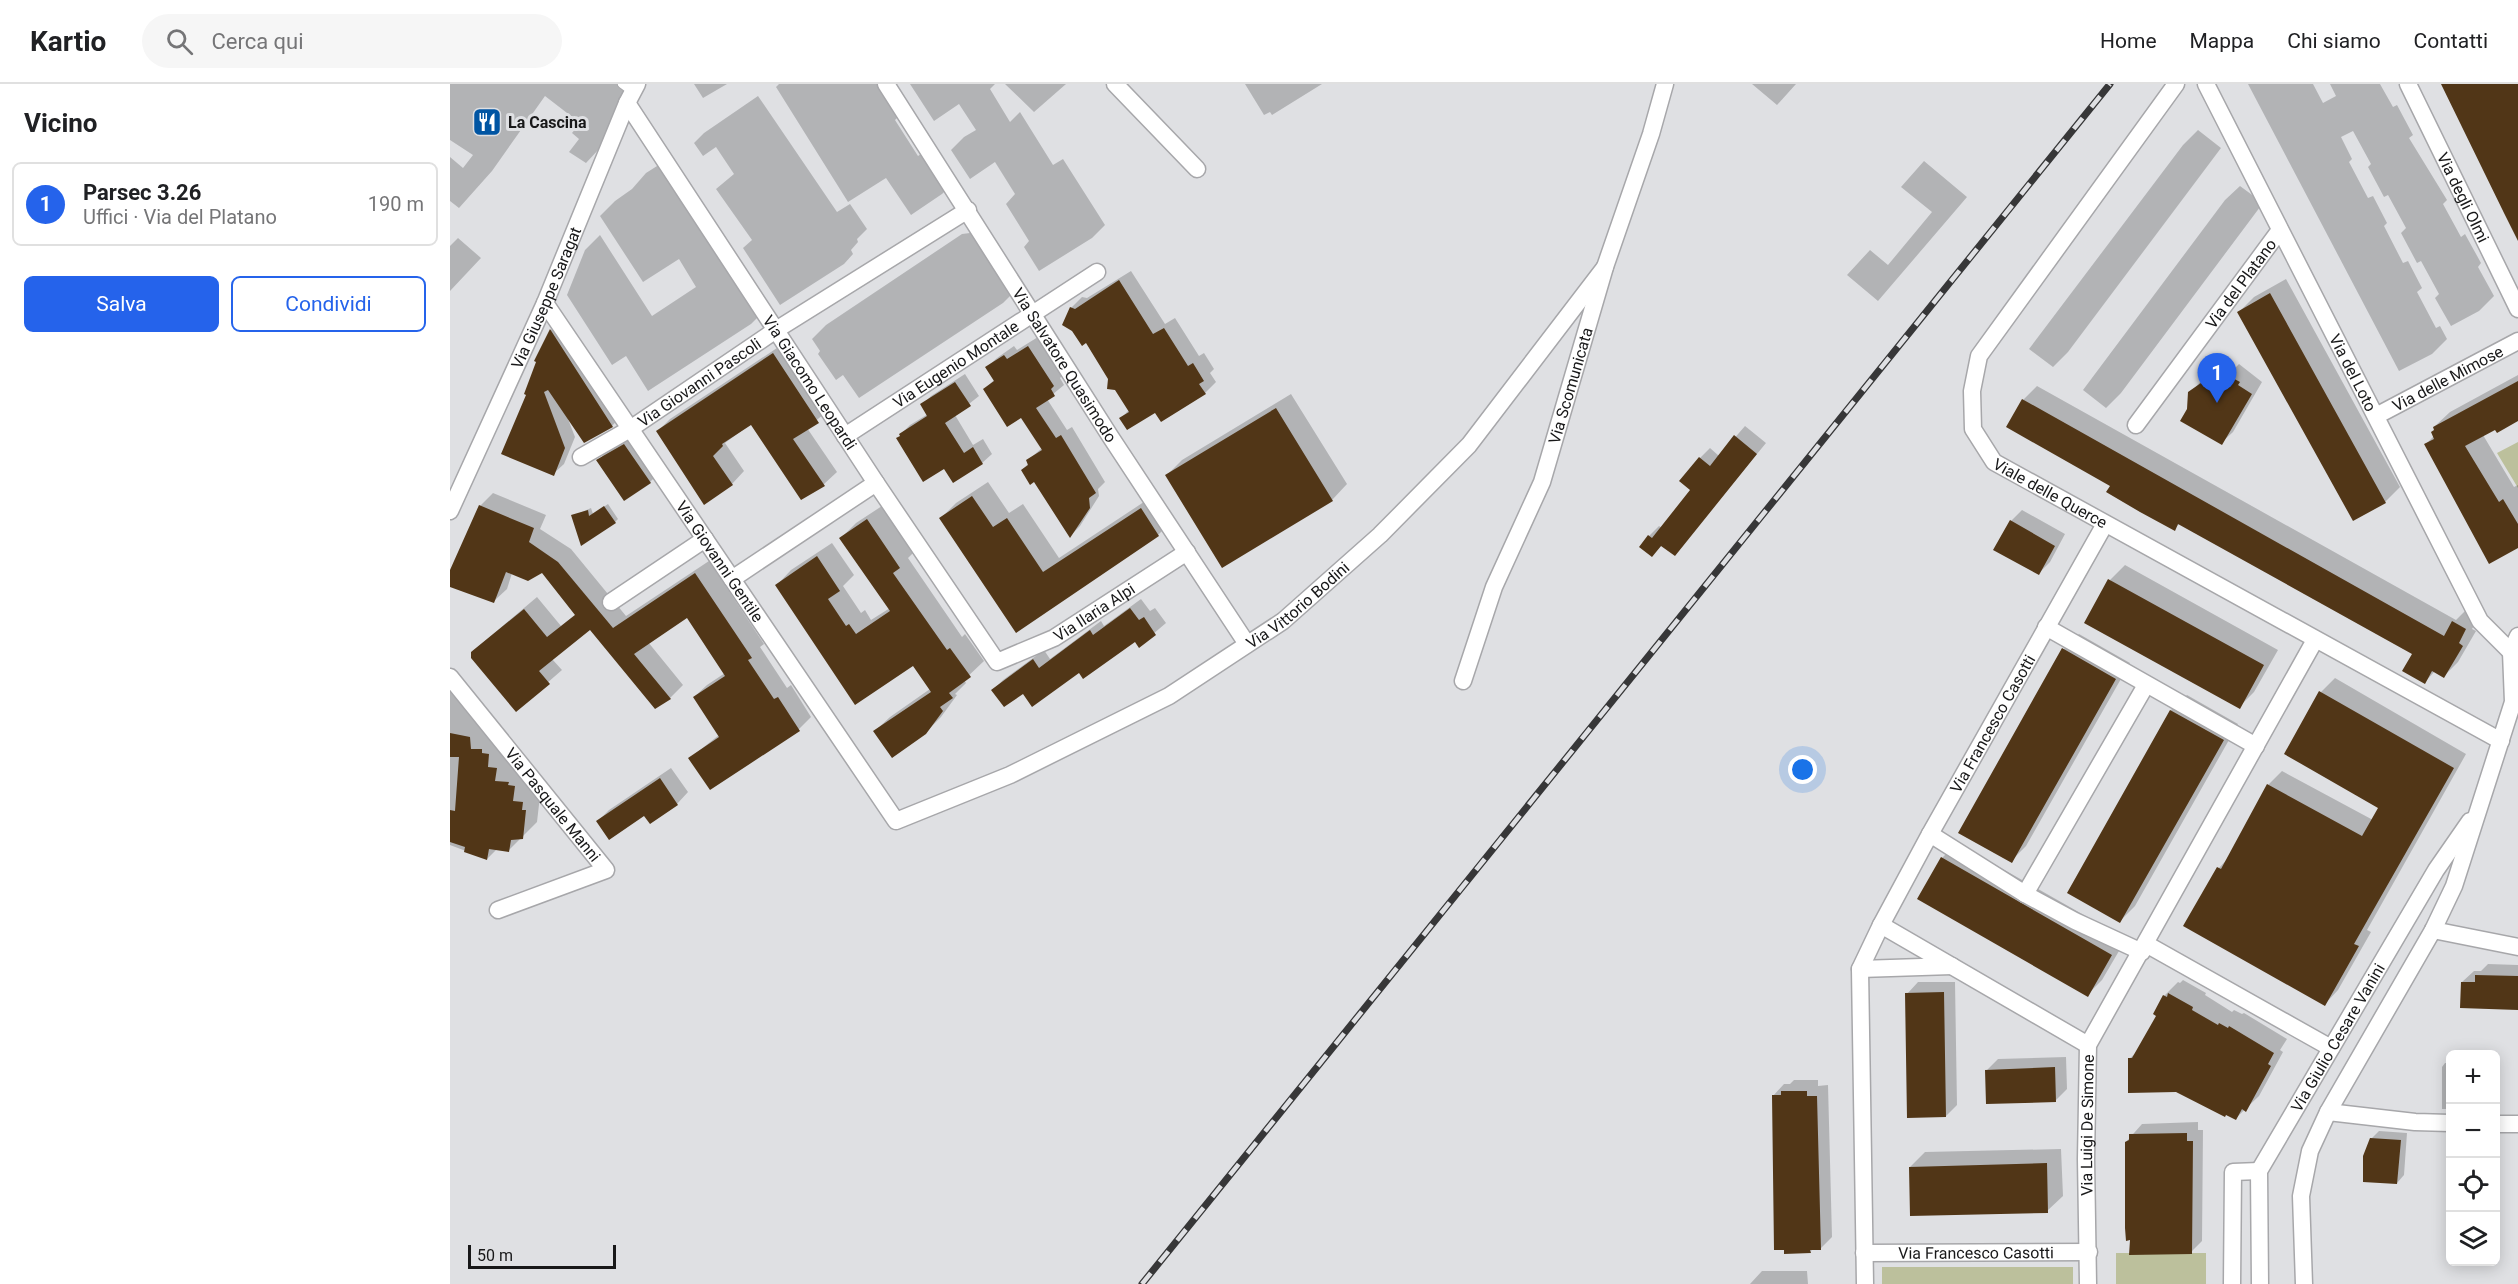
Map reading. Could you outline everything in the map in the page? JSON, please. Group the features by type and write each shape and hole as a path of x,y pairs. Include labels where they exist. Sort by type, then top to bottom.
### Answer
{"street":[{"name":"Via Salvatore Quasimodo","path":"886,84 1247,644"},
{"path":"1115,84 1197,169"},
{"name":"Via Scomunicata","path":"1463,681 1494,587 1542,482 1605,267 1651,134 1665,84"},
{"name":"Viale delle Querce","path":"2176,84 1979,356 1972,391 1973,429 1994,462 2501,741"},
{"name":"Via del Loto","path":"2205,84 2480,621 2511,652"},
{"name":"Via degli Olmi","path":"2408,84 2518,309"},
{"name":"Via Giuseppe Saragat","path":"450,511 545,303 630,91"},
{"name":"Via Giacomo Leopardi","path":"630,91 776,330 997,662"},
{"name":"Via Giovanni Pascoli","path":"581,457 630,429 776,330 968,210"},
{"name":"Via del Platano","path":"2136,425 2280,230"},
{"name":"Via Vittorio Bodini","path":"896,821 1010,775 1169,696 1283,621 1380,535 1469,445 1605,267"},
{"name":"Via Eugenio Montale","path":"845,436 1096,272"},
{"name":"Via Giovanni Gentile","path":"545,303 896,821"},
{"name":"Via delle Mimose","path":"2376,416 2518,341"},
{"path":"732,579 876,483"},
{"name":"Via Francesco Casotti","path":"1864,1284 1860,969 1930,834 2105,524"},
{"path":"611,602 705,539"},
{"name":"Via Ilaria Alpi","path":"997,662 1054,638 1187,552"},
{"path":"2046,627 2256,746"},
{"path":"2304,1284 2301,1197 2310,1151 2328,1112 2433,930 2454,886 2515,703 2511,652 2518,636"},
{"name":"Via Luigi De Simone","path":"2088,1284 2086,1159 2088,1045 2315,640"},
{"name":"Via Pasquale Manni","path":"450,677 606,870 498,910"},
{"path":"2025,894 2146,685"},
{"name":"Via Giulio Cesare Vanini","path":"2259,1172 2436,870 2479,808"},
{"path":"1930,834 2025,894 2075,921 2144,948 2331,1048"},
{"path":"1881,925 2088,1045"},
{"path":"2433,930 2518,947"},
{"path":"1860,969 1952,966"},
{"path":"2328,1112 2415,1122 2446,1123"},
{"path":"2500,1124 2518,1124"},
{"path":"2232,1284 2233,1172 2259,1172 2260,1284"},
{"name":"Via Francesco Casotti","path":"1864,1253 2089,1252"}],"green space":[{"path":"2518,442 2518,488 2497,453"},
{"path":"2116,1253 2206,1253 2206,1284 2116,1284"},
{"path":"1882,1267 2073,1267 2073,1284 1882,1284"}],"building":[{"path":"2441,84 2518,84 2518,241 2504,213"},
{"path":"1119,280 1153,334 1164,328 1188,366 1193,363 1204,381 1199,384 1206,394 1161,422 1155,413 1127,430 1119,418 1129,412 1115,390 1107,389 1108,379 1086,343 1082,346 1072,331 1062,325 1070,307 1075,309"},
{"path":"2270,293 2386,503 2353,521 2237,312"},
{"path":"550,329 613,427 584,443 548,390 544,392 565,448 554,476 501,454 526,395 524,394 536,362 534,361"},
{"path":"1028,346 1054,386 1051,389 1055,396 1036,408 1056,438 1061,435 1096,493 1089,498 1090,508 1070,538 1034,482 1030,485 1021,470 1028,465 1026,460 1042,450 1021,418 1007,427 983,389 994,381 985,367 1004,355 1007,359"},
{"path":"773,353 819,423 793,439 825,486 801,500 751,425 722,444 723,446 713,456 733,485 704,505 656,431"},
{"path":"2208,372 2223,381 2227,375 2240,382 2238,385 2252,394 2222,445 2180,421 2187,409 2188,392 2201,383"},
{"path":"2518,381 2518,421 2497,433 2495,430 2465,446 2499,502 2503,499 2518,524 2518,548 2489,564 2424,444 2434,439 2431,432 2434,430 2433,427"},
{"path":"955,382 971,406 945,423 964,453 973,447 983,464 953,483 944,469 923,482 896,438 927,416 920,404"},
{"path":"2022,399 2444,636 2452,621 2466,629 2459,643 2463,646 2444,678 2432,671 2425,684 2402,671 2412,654 2178,524 2175,531 2140,512 2106,492 2110,486 2006,427"},
{"path":"1276,408 1333,501 1222,568 1165,475"},
{"path":"1734,435 1757,454 1675,556 1661,546 1652,557 1639,547 1648,535 1652,538 1690,490 1679,481 1699,457 1710,466"},
{"path":"624,444 651,483 624,501 596,460"},
{"path":"972,496 993,527 1007,518 1043,572 1141,508 1159,536 1016,633 939,518"},
{"path":"479,505 534,528 529,542 558,562 613,628 695,573 752,658 748,660 774,699 778,697 800,731 710,790 688,758 719,737 693,697 725,676 687,618 634,654 671,699 655,709 590,630 539,671 550,684 516,712 471,658 471,652 524,609 547,637 575,615 542,573 528,581 506,572 494,603 450,587 450,570"},
{"path":"604,506 616,523 581,546 571,515 588,510 589,516"},
{"path":"867,519 900,568 893,573 947,650 950,648 971,677 949,693 953,698 940,707 943,711 926,734 892,758 873,731 931,692 913,666 855,705 775,585 817,556 840,591 828,599 846,626 849,624 856,634 890,611 839,538"},
{"path":"2010,520 2055,546 2039,575 1993,550"},
{"path":"2108,579 2264,665 2240,709 2084,623"},
{"path":"1130,608 1139,620 1144,617 1156,635 1139,648 1135,642 1083,679 1079,673 1032,707 1023,694 1004,707 991,690 1033,659 1039,668 1090,630 1093,635"},
{"path":"2062,648 2116,679 2012,863 1958,833"},
{"path":"2319,691 2454,768 2354,944 2359,946 2325,1006 2183,926 2217,867 2221,869 2267,784 2362,836 2378,808 2284,754"},
{"path":"2170,710 2224,740 2120,923 2067,893"},
{"path":"450,733 470,737 471,749 482,749 482,753 489,754 488,767 497,768 495,781 509,782 508,785 515,786 513,801 523,802 522,810 526,810 523,839 511,840 509,852 489,849 487,860 464,852 465,847 450,842 450,810 455,811 459,757 450,757"},
{"path":"660,778 678,805 650,824 644,816 609,840 596,821"},
{"path":"1941,857 2112,955 2088,997 1917,899"},
{"path":"2475,975 2518,976 2518,1010 2460,1008 2461,982 2475,982"},
{"path":"1944,992 1946,1117 1907,1118 1905,993"},
{"path":"2168,993 2218,1025 2219,1023 2228,1028 2229,1026 2274,1053 2268,1064 2271,1066 2246,1112 2242,1109 2236,1120 2226,1115 2225,1117 2176,1092 2128,1093 2128,1058 2132,1058 2156,1016 2153,1014 2163,995 2167,997"},
{"path":"2055,1067 2056,1102 1986,1104 1985,1070"},
{"path":"1781,1091 1807,1091 1807,1096 1817,1096 1821,1250 1810,1250 1811,1253 1784,1254 1784,1250 1774,1250 1772,1095 1781,1095"},
{"path":"2187,1133 2187,1141 2193,1141 2192,1254 2129,1255 2130,1240 2126,1241 2125,1228 2125,1142 2129,1140 2129,1134"},
{"path":"2370,1138 2401,1140 2397,1184 2363,1182 2363,1156"},
{"path":"2047,1163 2048,1213 1910,1216 1909,1167"}],"railway":[{"path":"1142,1284 2110,84"}],"place":[{"name":"La Cascina","path":"487,122"},
{"name":"Parsec 3.26","path":"2217,403"}]}
